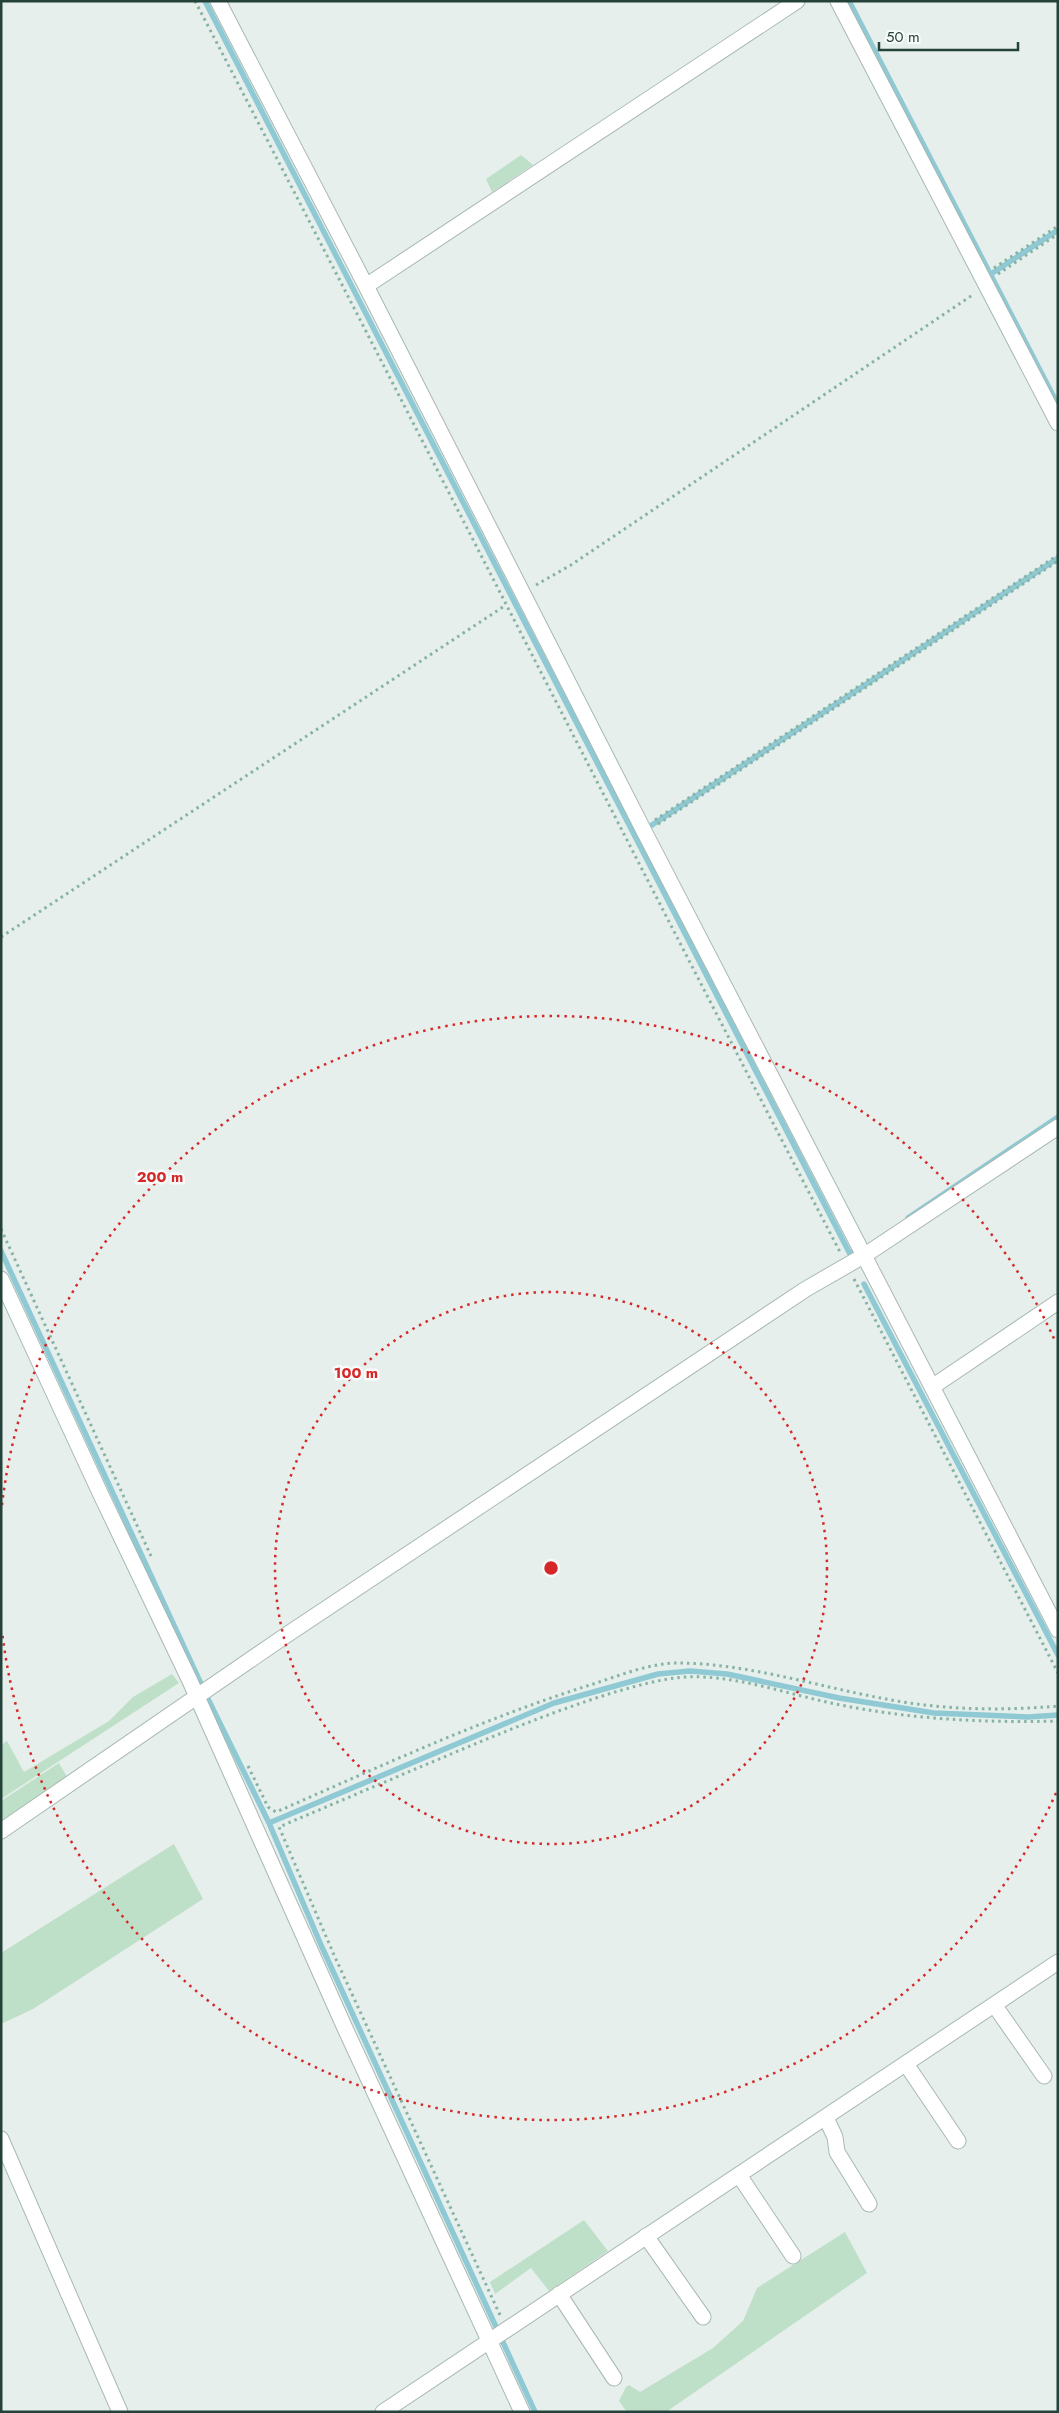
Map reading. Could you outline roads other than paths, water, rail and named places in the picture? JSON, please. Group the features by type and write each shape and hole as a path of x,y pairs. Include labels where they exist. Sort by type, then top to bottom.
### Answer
{"street":[{"path":"218,1 1058,1630"},
{"path":"366,286 797,1"},
{"path":"838,1 992,280 1058,423"},
{"path":"1,1831 285,1636 781,1306 865,1255 1058,1127"},
{"path":"1,1280 202,1694 340,2018 499,2334 522,2412"},
{"path":"932,1386 1058,1302"},
{"path":"383,2412 995,2006 1058,1962"},
{"path":"995,2006 1044,2076"},
{"path":"906,2064 958,2140"},
{"path":"826,2118 835,2137 837,2152 869,2204"},
{"path":"1,2139 120,2412"},
{"path":"739,2175 793,2256"},
{"path":"646,2236 703,2317"},
{"path":"560,2294 614,2378"}],"waterway":[{"path":"205,1 850,1254 854,1251"},
{"path":"849,1 1058,405"},
{"path":"991,274 1058,230"},
{"path":"649,827 1058,558"},
{"path":"908,1218 1058,1117"},
{"path":"1,1251 208,1699 269,1823 321,1945 535,2412"},
{"path":"864,1284 1058,1655"},
{"path":"269,1823 554,1703 658,1674 690,1671 727,1674 839,1698 934,1713 1028,1717 1058,1715"}]}
